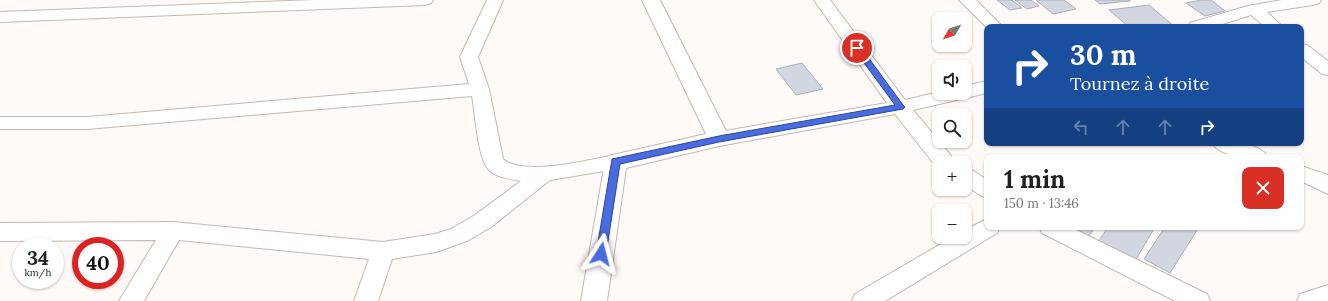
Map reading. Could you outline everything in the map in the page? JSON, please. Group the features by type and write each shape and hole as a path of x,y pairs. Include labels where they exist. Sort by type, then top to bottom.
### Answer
{"street":[{"path":"79,15 91,0"},
{"path":"0,17 425,0"},
{"path":"495,0 469,57 480,89 488,145 492,159 496,166 510,172 543,174 616,162 719,139 932,100"},
{"path":"651,0 719,139"},
{"path":"822,0 900,107 939,156"},
{"path":"967,0 992,24"},
{"path":"1206,24 1254,9 1313,0"},
{"path":"1254,9 1272,24"},
{"path":"1314,57 1328,70"},
{"path":"972,91 984,88"},
{"path":"0,123 87,123 480,89"},
{"path":"1230,146 1250,154"},
{"path":"594,301 616,162"},
{"path":"0,232 173,231 383,251 436,243 459,235 483,221 543,174"},
{"path":"1304,174 1324,182 1328,186"},
{"path":"972,180 984,188"},
{"path":"864,301 984,230"},
{"path":"1056,230 1198,301"},
{"path":"131,301 173,231"},
{"path":"366,301 383,251"},
{"path":"1309,301 1328,295"}],"building":[{"path":"997,0 1012,0 1022,8 1010,10"},
{"path":"1015,0 1031,0 1039,6 1027,9"},
{"path":"1036,0 1064,0 1076,9 1053,14"},
{"path":"1095,0 1130,0 1130,1 1100,4"},
{"path":"1211,0 1225,11 1205,16 1186,3"},
{"path":"1149,5 1171,24 1125,24 1109,10"},
{"path":"802,63 823,89 796,95 776,69"},
{"path":"1066,230 1093,230 1086,240"},
{"path":"1106,230 1153,230 1132,266 1095,247"},
{"path":"1163,230 1197,230 1170,273 1144,259"}],"route":[{"path":"601,254 616,162 719,139 900,107 857,48"}]}
